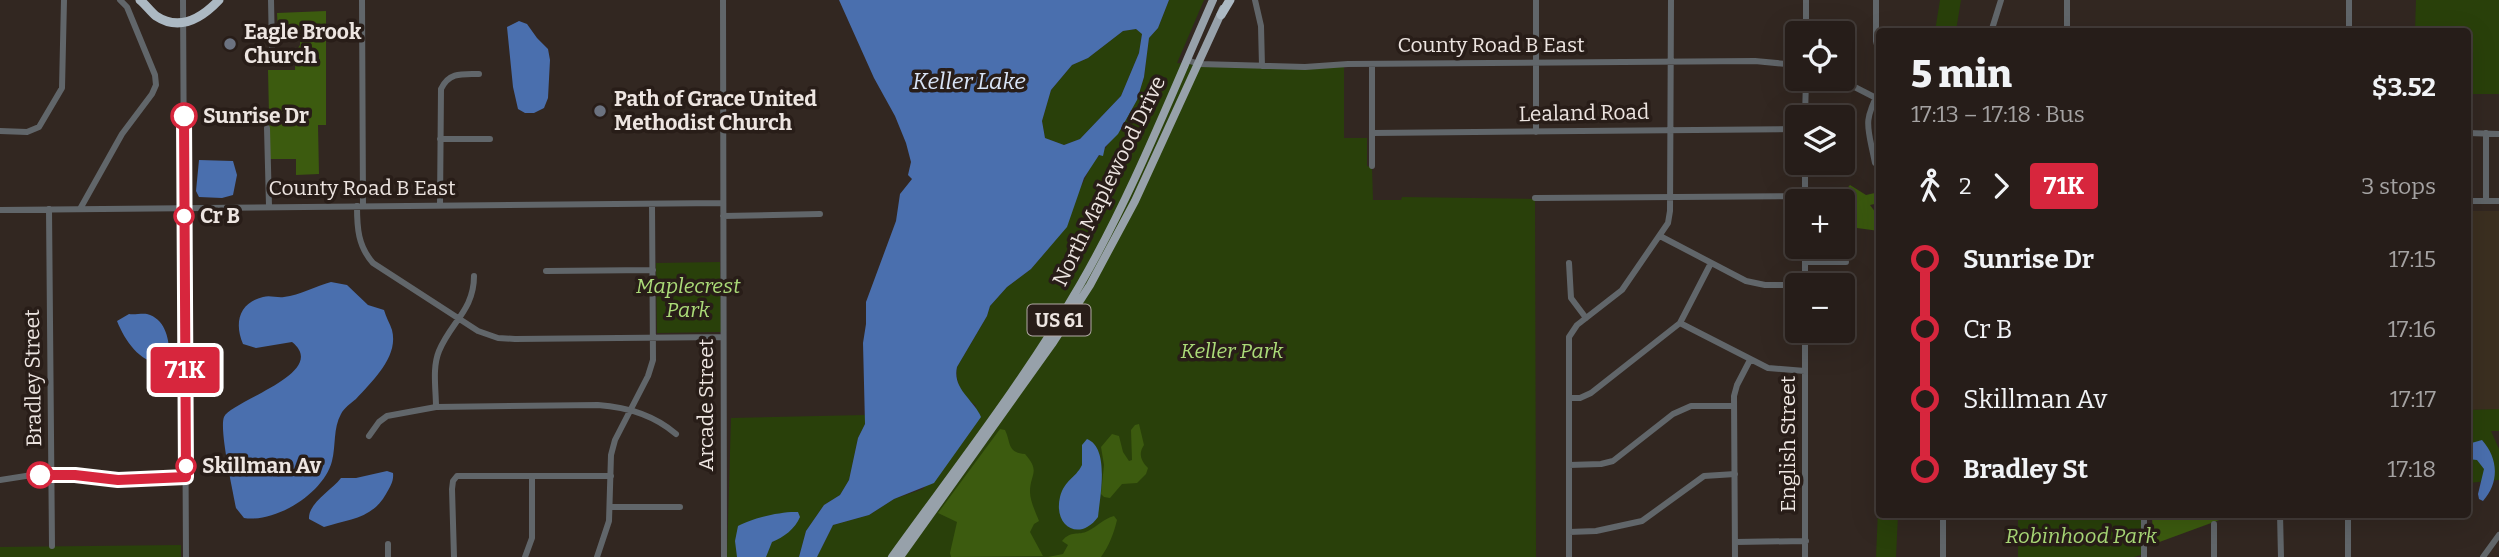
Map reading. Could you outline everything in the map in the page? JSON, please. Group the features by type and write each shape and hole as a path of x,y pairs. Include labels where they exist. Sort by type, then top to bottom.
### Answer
{"highway":[{"path":"140,0 159,18 183,23 200,18 219,0"},
{"path":"1221,15 1229,0"}],"main road":[{"name":"US 61","path":"1186,60 1213,0"},
{"name":"US 61","path":"1199,64 1221,15"},
{"name":"North Maplewood Drive","path":"892,557 1025,372 1069,304 1108,232 1186,60"},
{"name":"North Maplewood Drive","path":"901,557 1052,344 1090,285 1135,201 1199,64"}],"street":[{"path":"0,131 27,132 39,127 62,88 64,0"},
{"path":"80,209 116,144 142,111 156,85 155,75 127,7 121,0"},
{"path":"183,0 186,557"},
{"path":"271,0 272,49"},
{"path":"362,0 359,237 364,251 373,263 478,331 509,339 723,337"},
{"name":"Arcade Street","path":"723,0 724,557"},
{"path":"1255,0 1261,26 1262,66"},
{"path":"1535,0 1536,132"},
{"path":"1569,557 1569,342 1574,329 1622,290 1670,217 1671,0"},
{"path":"1806,0 1806,21"},
{"path":"1876,0 1876,28"},
{"path":"1992,28 2001,0"},
{"path":"2067,0 2067,28"},
{"path":"2348,28 2349,0"},
{"name":"County Road B East","path":"1186,60 1199,64 1305,67 1371,64 1771,61 1785,63"},
{"path":"1371,64 1372,166"},
{"path":"440,205 440,94 443,85 453,75 479,74"},
{"path":"1855,87 1876,98"},
{"path":"1875,163 1869,140 1868,120 1871,103 1876,99"},
{"path":"267,128 269,206"},
{"name":"Lealand Road","path":"1372,133 1785,129"},
{"path":"2471,134 2499,134"},
{"path":"2486,134 2486,201"},
{"path":"440,139 490,139"},
{"path":"1535,198 1785,199"},
{"path":"2471,201 2499,201"},
{"name":"County Road B East","path":"0,210 723,203"},
{"path":"597,557 607,532 611,508 615,440 651,368 654,338 652,204"},
{"name":"Bradley Street","path":"49,209 52,546"},
{"path":"723,216 820,214"},
{"path":"1660,236 1755,283 1785,284"},
{"path":"1805,273 1805,262 1846,262"},
{"path":"1569,263 1569,292 1586,318"},
{"path":"1569,398 1580,398 1591,393 1680,323 1711,263"},
{"path":"546,271 653,270"},
{"path":"436,407 437,359 442,345 471,299 474,276"},
{"path":"1680,323 1750,360 1775,370 1805,371"},
{"name":"English Street","path":"1805,343 1805,557"},
{"path":"1735,557 1735,391 1750,360"},
{"path":"369,436 387,416 436,407 598,405 630,410 657,420 676,434"},
{"path":"1569,465 1612,461 1673,414 1685,408 1734,406"},
{"path":"1569,532 1587,532 1634,524 1656,513 1704,476 1735,474"},
{"path":"0,480 51,475 118,480 186,477"},
{"path":"454,557 452,489 457,476 611,476"},
{"path":"525,557 532,538 532,477"},
{"path":"611,508 680,507"},
{"path":"1943,518 1943,557"},
{"path":"2144,518 2144,557"},
{"path":"2280,518 2281,557"},
{"path":"2348,518 2348,557"},
{"path":"2214,524 2214,557"},
{"path":"2483,557 2499,535"},
{"path":"1735,542 1805,541"},
{"path":"388,544 388,557"}],"shaded area":[{"path":"2471,211 2499,211 2499,409 2471,410"}],"green space":[{"name":"Keller Park","path":"1169,0 1204,0 1177,63 1220,67 1344,66 1344,138 1367,138 1367,166 1372,167 1373,200 1401,200 1402,197 1535,199 1536,557 817,557 833,525 869,515 894,499 923,489 976,406 961,390 957,367 987,316 990,306 1007,287 1031,269 1067,226 1076,197 1093,162 1103,152 1137,100 1144,77 1149,38 1158,28"},
{"path":"1940,0 1961,0 1956,28 1935,28"},
{"path":"2416,0 2499,0 2499,94 2471,94 2471,28 2415,28"},
{"path":"326,11 326,125 318,125 319,174 296,175 296,159 270,159 268,70 295,70 296,51 300,45 300,30 278,31 277,13"},
{"path":"1136,29 1142,33 1139,53 1121,96 1080,139 1064,145 1045,138 1042,121 1051,90 1072,65 1088,58 1123,31"},
{"path":"1850,185 1866,195 1876,193 1876,204 1870,205 1876,213 1876,231 1857,228 1855,189 1847,189"},
{"name":"Maplecrest Park","path":"720,262 721,332 657,333 656,263"},
{"path":"2499,409 2499,431 2491,431 2499,449 2499,480 2471,483 2471,410"},
{"path":"865,415 865,424 858,438 849,480 840,495 824,505 806,531 799,557 727,557 731,418"},
{"path":"1139,424 1144,445 1141,457 1148,468 1146,474 1137,483 1122,484 1110,498 1104,497 1101,494 1104,465 1101,447 1112,434 1119,436 1123,452 1129,461 1132,460 1131,430"},
{"path":"1000,429 1005,430 1012,449 1025,454 1033,465 1030,496 1039,521 1030,532 1043,556 951,557 957,522 938,513"},
{"path":"1114,516 1117,520 1114,530 1101,557 1048,557 1063,554 1068,545 1062,541 1068,536 1088,531"},
{"path":"1878,518 1898,518 1896,557 1876,557"},
{"name":"Robinhood Park","path":"2018,518 2144,518 2144,554 2134,557 2018,557"},
{"path":"2157,518 2225,518 2154,544 2152,519"},
{"path":"181,545 181,557 0,557 0,547"}],"water":[{"name":"Keller Lake","path":"839,0 1169,0 1158,28 1149,38 1144,77 1137,100 1118,134 1105,147 1103,156 1099,155 1084,178 1067,227 1031,269 1007,287 990,306 987,316 957,367 958,382 981,417 934,483 894,499 869,515 833,525 817,557 799,557 806,531 824,505 840,495 849,480 858,438 865,424 863,343 866,302 896,221 900,194 912,179 908,175 911,162 906,143","holes":["1136,29 1142,34 1139,53 1121,96 1080,139 1064,145 1045,138 1042,121 1051,90 1072,65 1088,58 1123,31"]},
{"path":"519,21 527,24 548,49 550,60 548,98 544,108 534,113 525,113 518,109 513,87 507,27"},
{"path":"199,160 233,161 237,175 233,195 222,198 199,197 196,191"},
{"path":"331,282 347,285 368,305 384,310 392,330 392,350 383,368 341,414 332,461 319,484 284,511 270,516 244,518 236,508 225,447 224,417 230,410 289,375 299,365 301,353 292,342 256,348 243,344 239,329 241,315 248,304 255,300 266,296 290,296"},
{"path":"129,314 147,314 163,326 169,351 169,357 164,363 148,360 129,344 117,321"},
{"path":"1087,439 1099,452 1101,462 1098,517 1091,525 1076,530 1064,523 1060,516 1060,497 1065,486 1082,465 1082,445"},
{"path":"2482,440 2494,463 2492,487 2483,501 2478,494 2484,469 2477,460 2471,459 2471,443"},
{"path":"387,471 393,473 393,479 374,509 351,520 324,527 309,519 316,502 341,478 356,478"},
{"path":"798,512 800,517 795,525 772,542 766,557 737,557 735,541 738,526 767,516"}],"bus line":[{"name":"71K","path":"40,475 75,475 109,480 186,477 184,116"}],"place":[{"name":"Eagle Brook Church","path":"230,44"},
{"name":"Path of Grace United Methodist Church","path":"600,111"},
{"name":"Sunrise Dr","path":"184,116"},
{"name":"Cr B","path":"184,216"},
{"name":"Skillman Av","path":"186,466"}]}
